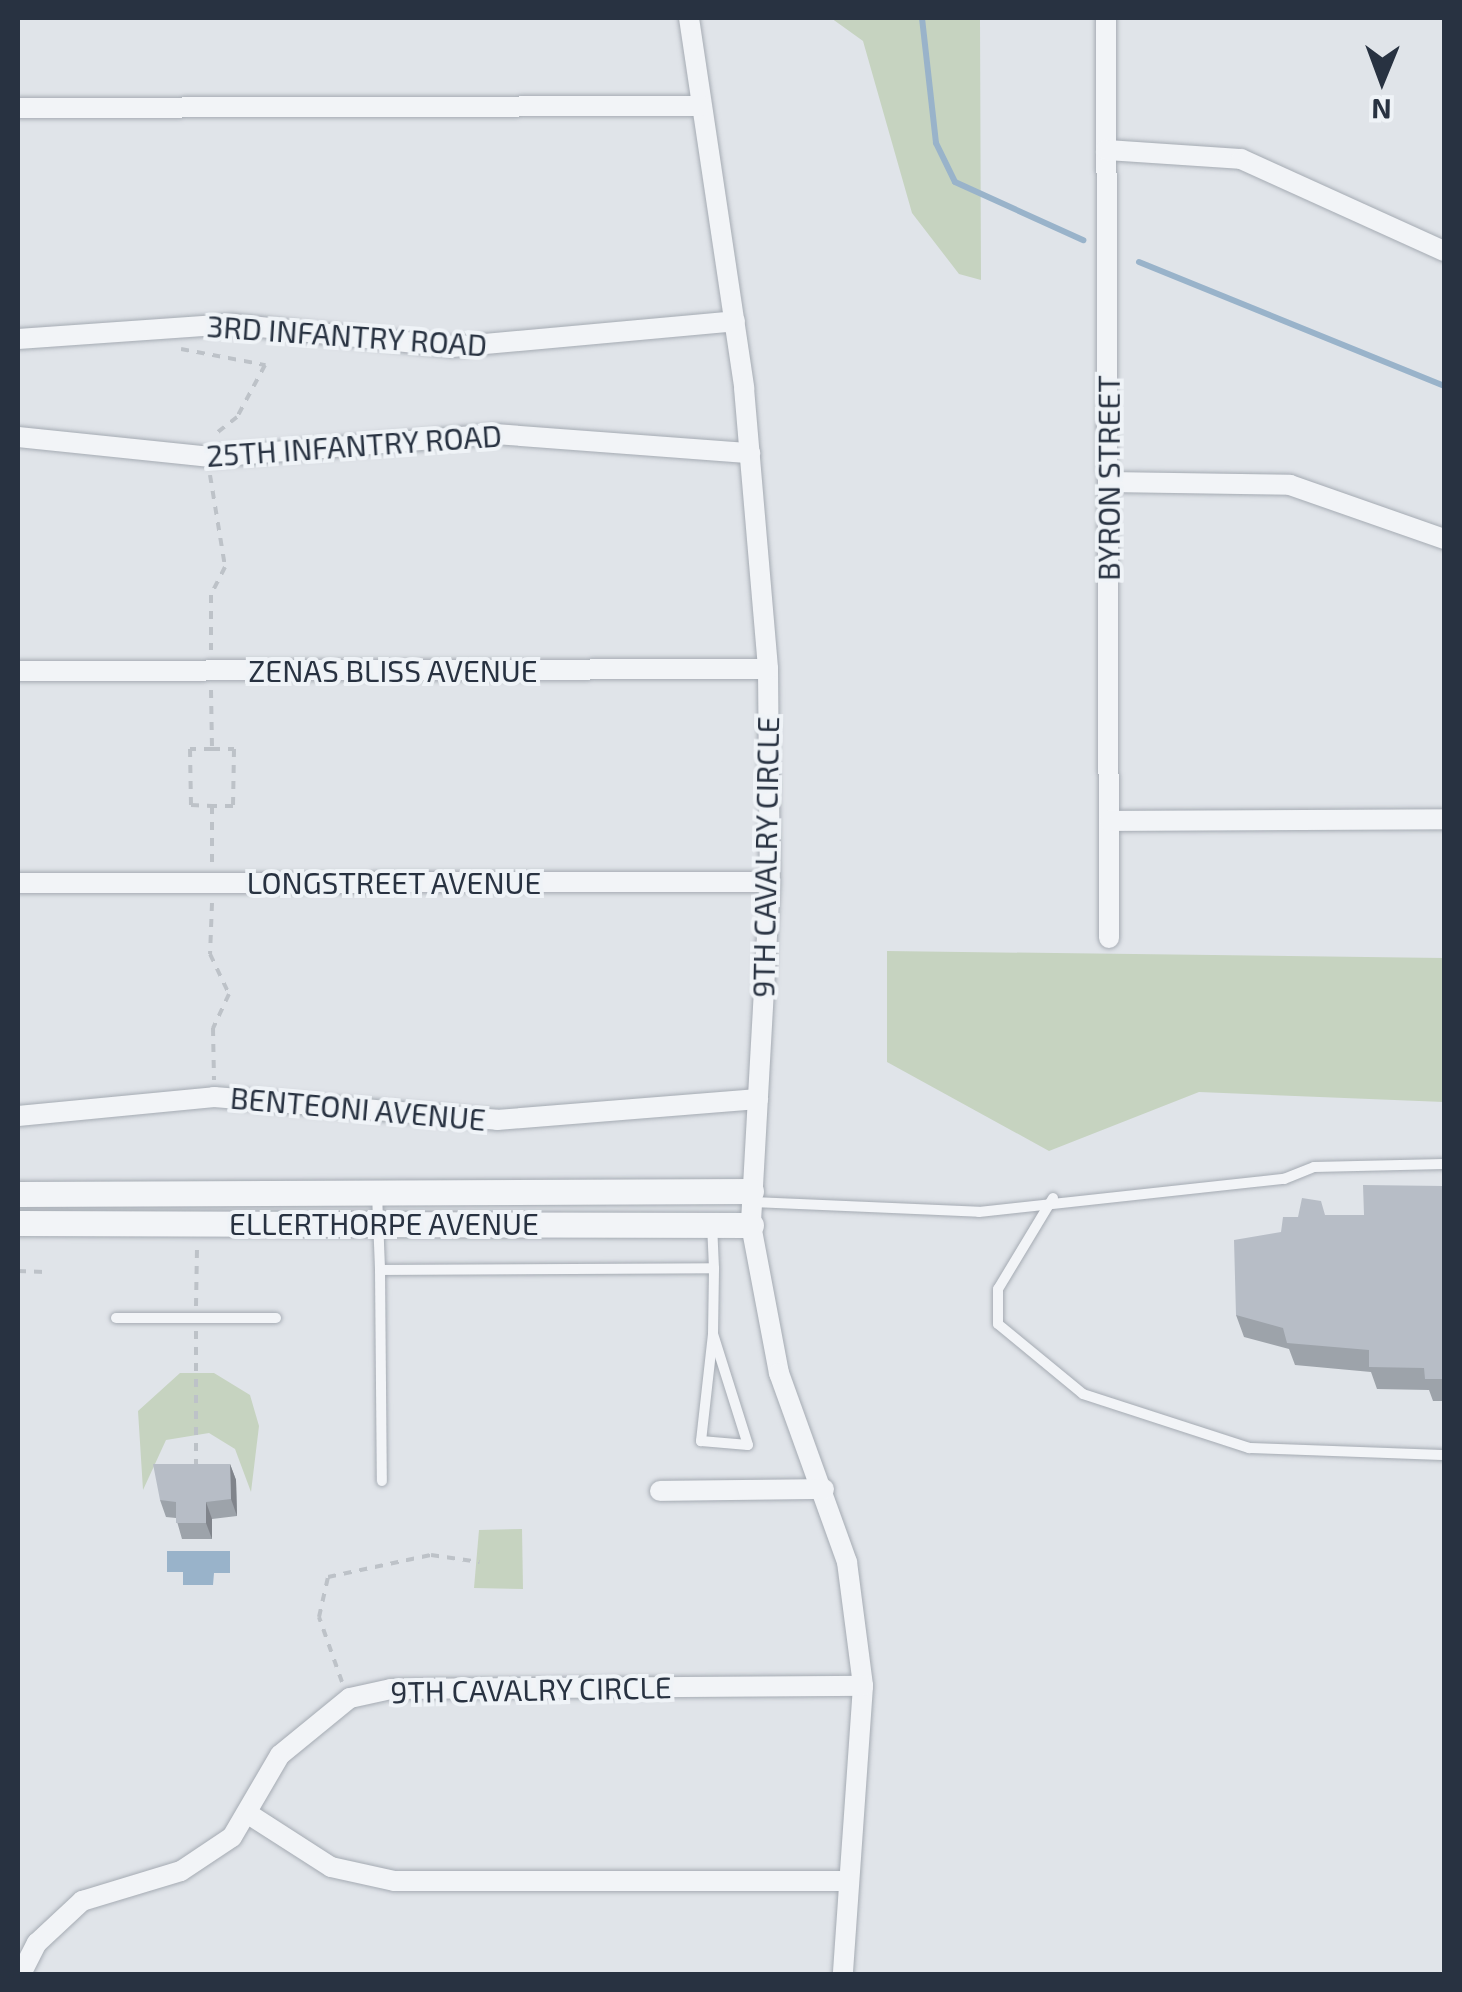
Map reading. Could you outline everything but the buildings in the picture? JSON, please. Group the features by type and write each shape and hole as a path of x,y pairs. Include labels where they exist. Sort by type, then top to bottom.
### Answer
{"street":[{"name":"9TH CAVALRY CIRCLE","path":"689,18 736,321 768,669 770,882 751,1206 779,1372 847,1562 863,1686 846,1881 843,1974"},
{"name":"BYRON STREET","path":"1106,18 1110,938"},
{"path":"18,108 701,106"},
{"path":"1106,150 1241,159 1444,251"},
{"name":"3RD INFANTRY ROAD","path":"18,339 231,324 452,347 736,321"},
{"name":"25TH INFANTRY ROAD","path":"18,436 211,457 495,434 750,453"},
{"path":"1108,482 1290,485 1444,540"},
{"name":"ZENAS BLISS AVENUE","path":"18,671 768,669"},
{"path":"1109,821 1444,819"},
{"name":"LONGSTREET AVENUE","path":"18,883 770,882"},
{"name":"BENTEONI AVENUE","path":"18,1116 214,1097 498,1120 758,1099"},
{"name":"ELLERTHORPE AVENUE","path":"18,1194 377,1193 751,1206"},
{"name":"ELLERTHORPE AVENUE","path":"18,1223 712,1222 751,1206"},
{"path":"660,1491 824,1489"},
{"name":"9TH CAVALRY CIRCLE","path":"20,1974 36,1943 82,1901 180,1871 250,1815 299,1733 372,1691 863,1686"},
{"path":"250,1815 330,1866 394,1881 846,1881"}],"lane":[{"path":"751,1206 892,1215 1284,1179 1314,1167 1444,1164"},
{"path":"377,1193 382,1482"},
{"path":"1054,1198 998,1289 998,1324 1082,1394 1249,1448 1444,1455"},
{"path":"712,1222 714,1334 701,1441 748,1445 752,1437 714,1334"},
{"path":"380,1270 714,1268"},
{"path":"116,1318 276,1318"}],"path":[{"path":"212,749 234,749 233,806 212,806"},
{"path":"196,1478 197,1241"},
{"path":"18,1272 45,1272"},
{"path":"344,1686 320,1616 328,1577 431,1555 479,1562"}],"green space":[{"path":"831,18 980,18 981,280 959,274 912,213 863,41"},
{"path":"887,951 1444,958 1444,1102 1199,1092 1049,1151 887,1062"},
{"path":"180,1373 214,1373 250,1395 259,1426 251,1492 235,1449 209,1433 166,1440 143,1490 138,1411"},
{"path":"522,1529 523,1589 474,1588 479,1530"}],"water":[{"path":"167,1551 230,1551 230,1573 214,1573 213,1585 183,1585 183,1572 167,1572"}],"waterway":[{"path":"922,18 936,143 955,182 1083,240"},
{"path":"1139,262 1444,386"}]}
